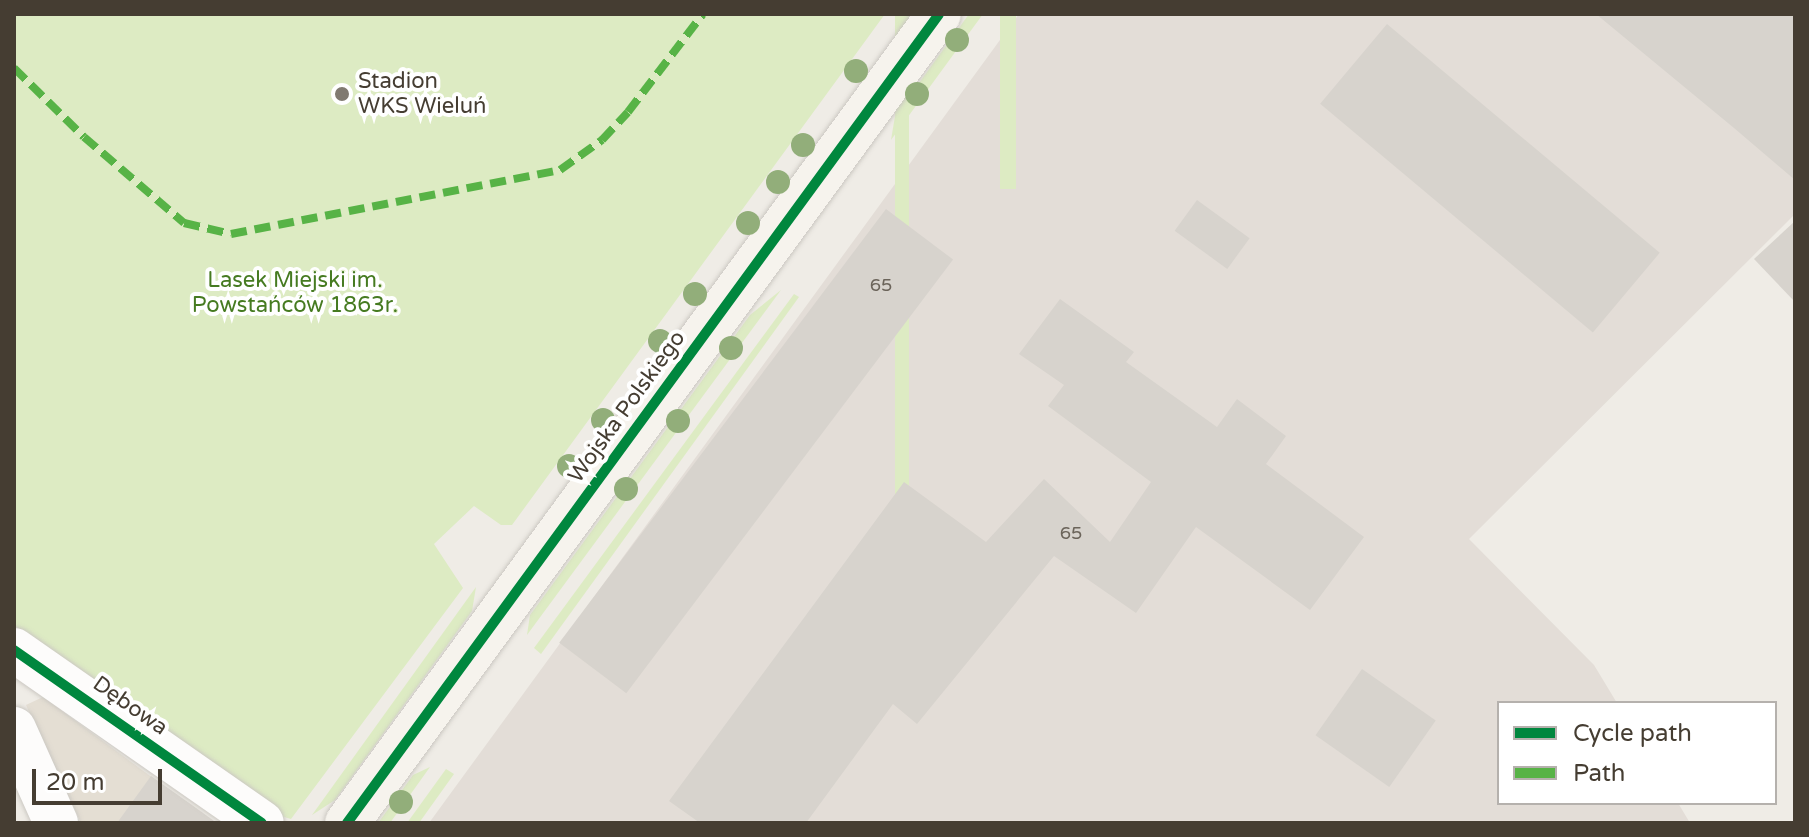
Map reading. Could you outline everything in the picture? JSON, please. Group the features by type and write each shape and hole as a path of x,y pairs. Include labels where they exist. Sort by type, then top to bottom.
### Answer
{"street":[{"name":"Wojska Polskiego","path":"347,823 939,14"},
{"name":"Dębowa","path":"14,650 262,823"},
{"path":"14,729 56,823"}],"shaded area":[{"path":"1019,14 1795,14 1795,214 1469,539 1594,665 1616,701 1497,701 1497,805 1679,805 1690,823 429,823"},
{"path":"43,697 214,823 81,823 26,705"}],"green space":[{"name":"Lasek Miejski im. Powstańców 1863r.","path":"14,14 885,14 512,525 501,525 474,506 434,544 463,588 291,819 257,809 14,625"},
{"path":"895,14 909,14 909,679 895,679"},
{"path":"969,14 983,14 891,140 895,116"},
{"path":"1000,14 1016,14 1016,189 1000,189"},
{"path":"781,290 527,635 530,615 750,315"},
{"path":"794,294 799,297 541,654 534,648"},
{"path":"476,587 472,611 335,800 312,815"},
{"path":"430,767 390,823 378,823 413,775"},
{"path":"446,769 454,774 419,823 407,823"}],"building":[{"path":"1596,14 1795,14 1795,180 1734,128"},
{"path":"1387,24 1660,253 1593,333 1320,104"},
{"path":"1197,200 1250,238 1227,269 1175,231"},
{"path":"886,209 953,260 626,693 559,643"},
{"path":"1795,221 1795,302 1754,259"},
{"path":"1060,299 1134,352 1126,362 1217,427 1237,399 1286,436 1266,464 1364,537 1310,610 1196,527 1136,613 1054,556 917,724 893,704 806,823 700,823 669,801 904,482 986,542 1044,479 1110,542 1151,482 1048,406 1064,385 1019,354"},
{"path":"1362,669 1436,721 1389,787 1316,735"},
{"path":"151,776 192,805 217,823 117,823"}],"marked path":[{"path":"14,68 84,137 184,223 231,234 560,170 602,140 628,112 703,14"}],"cycle path":[{"path":"347,823 939,14"},
{"path":"14,650 262,823"}],"place":[{"name":"Stadion WKS Wieluń","path":"342,94"}]}
